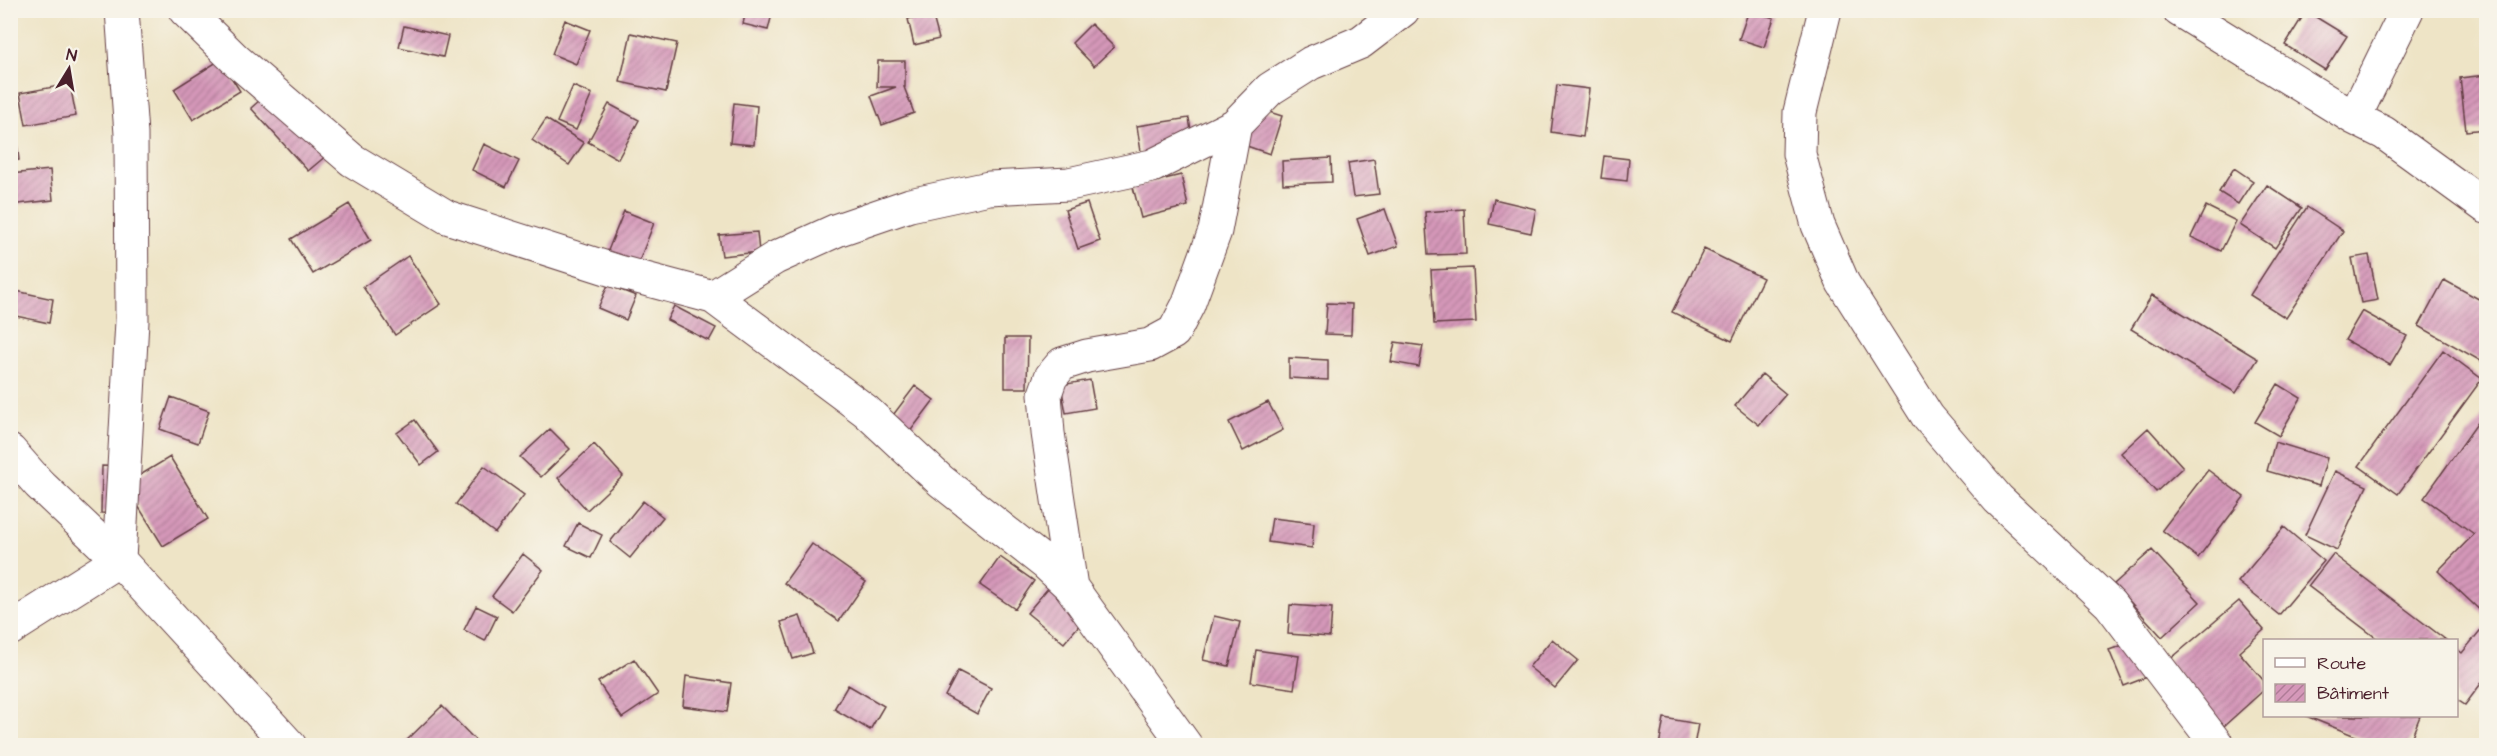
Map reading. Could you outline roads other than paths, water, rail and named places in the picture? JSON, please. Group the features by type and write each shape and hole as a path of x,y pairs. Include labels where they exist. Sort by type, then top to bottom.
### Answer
{"street":[{"path":"119,560 132,321 131,134 123,10"},
{"path":"185,10 236,60 352,160 447,217 619,272 713,297 866,411 940,481 1045,563 1071,587 1186,746"},
{"path":"713,297 786,254 837,230 910,205 989,188 1069,184 1152,166 1235,125 1270,89 1311,63 1361,42 1403,10"},
{"path":"1825,10 1800,112 1799,154 1818,225 1843,283 1928,417 1998,498 2110,604 2218,746"},
{"path":"2179,10 2354,118 2384,133 2487,207"},
{"path":"2354,118 2407,10"},
{"path":"1071,587 1048,434 1045,394 1051,377 1062,364 1087,356 1150,345 1174,332 1188,306 1215,231 1235,125"},
{"path":"10,450 39,484 119,560 290,746"},
{"path":"10,629 119,560"}]}
